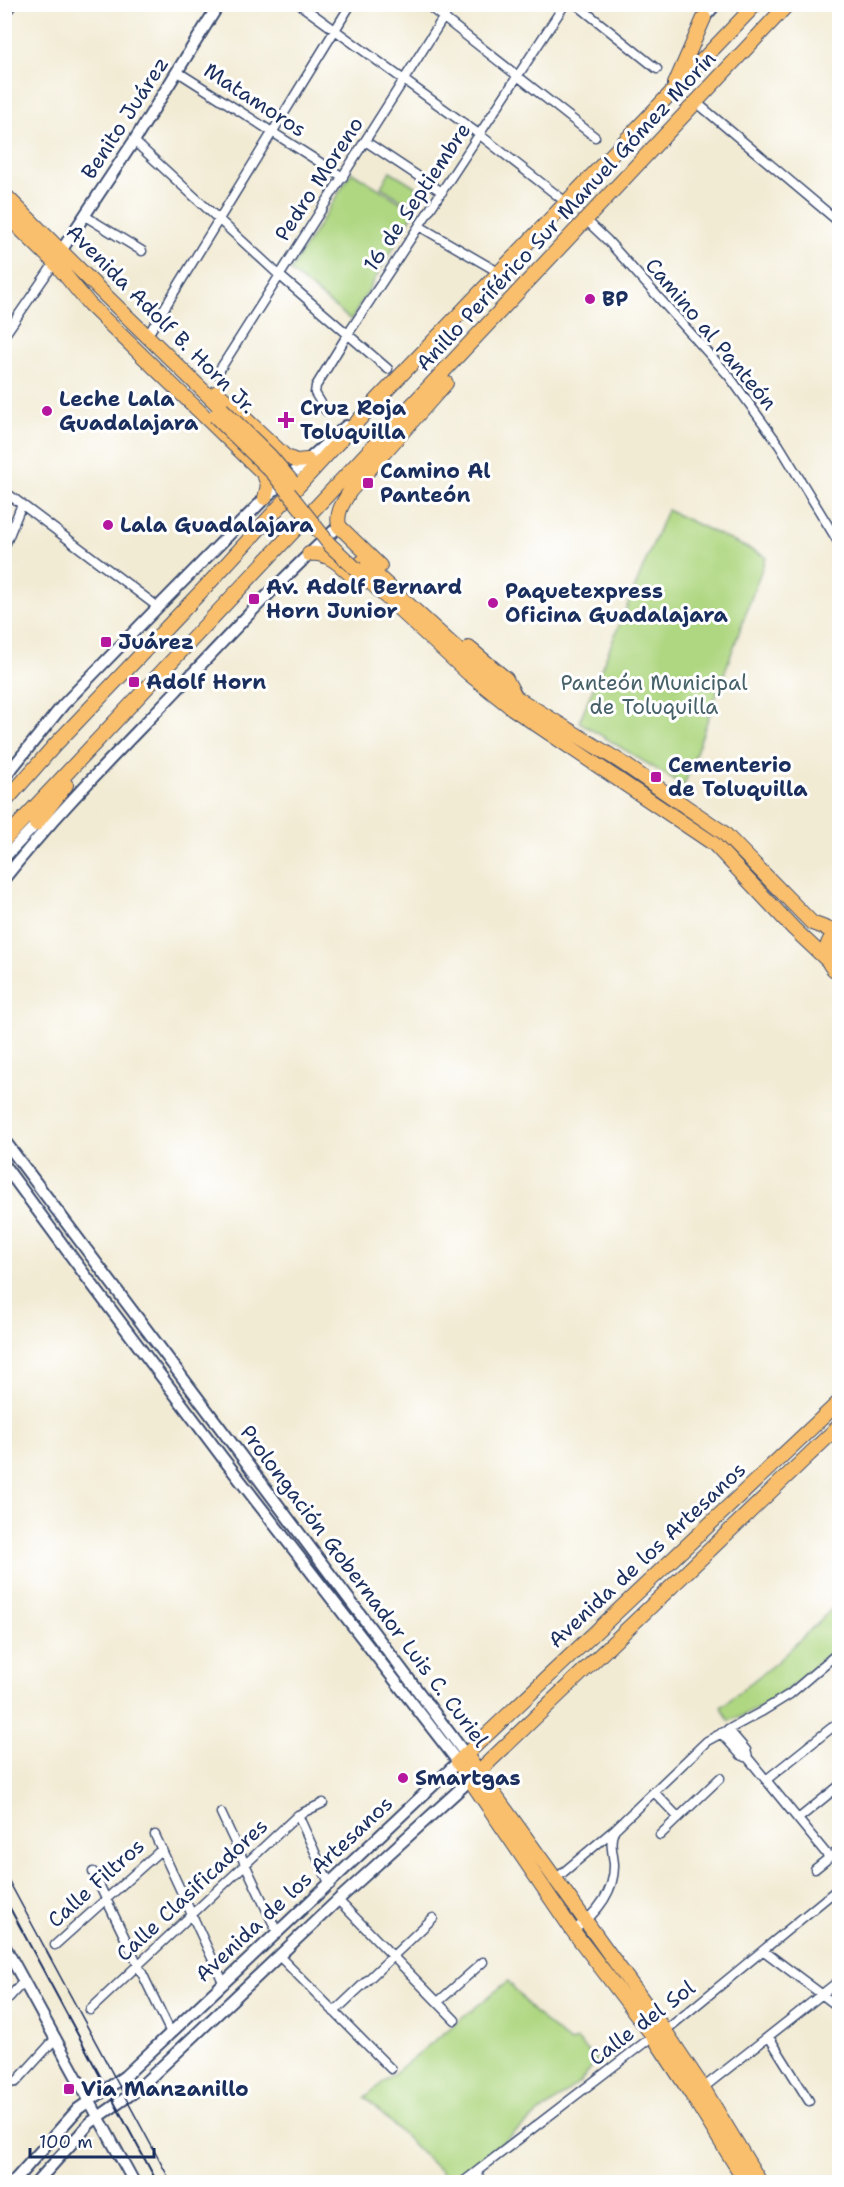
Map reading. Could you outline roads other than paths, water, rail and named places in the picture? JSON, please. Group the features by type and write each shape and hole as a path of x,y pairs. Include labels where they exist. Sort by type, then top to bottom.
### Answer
{"main road":[{"name":"Anillo Periférico Sur Manuel Gómez Morín","path":"4,803 379,398 756,4"},
{"name":"Anillo Periférico Sur Manuel Gómez Morín","path":"4,840 788,4"},
{"path":"671,93 704,18"},
{"name":"Avenida Adolf B. Horn Jr.","path":"4,194 57,259 81,272 219,413"},
{"name":"Avenida Adolf B. Horn Jr.","path":"4,213 57,259 219,413 270,456 359,566 476,667 514,703 714,844 827,960 830,967 840,974"},
{"path":"57,259 89,304 249,458 267,479 265,498"},
{"path":"81,272 91,275 105,286 290,459 307,460"},
{"path":"309,554 323,554 336,562 490,700 514,703 506,679 354,543 339,526 337,519 339,509 350,491 465,361 497,316"},
{"path":"219,430 238,411"},
{"path":"249,458 256,461 265,458 269,450 266,438"},
{"path":"336,562 342,549 354,543"},
{"name":"Avenida Adolf B. Horn Jr.","path":"514,703 621,762 724,833 812,923 838,931"},
{"path":"36,824 118,719"},
{"path":"827,960 827,945 838,931"},
{"name":"Avenida de los Artesanos","path":"462,1759 840,1401"},
{"name":"Avenida de los Artesanos","path":"474,1776 840,1425"},
{"path":"813,1427 824,1440"},
{"path":"739,1497 752,1510"},
{"name":"Prolongación Gobernador Luis C. Curiel","path":"462,1759 555,1879 585,1922 659,2033 692,2095 746,2182"},
{"name":"Prolongación Gobernador Luis C. Curiel","path":"474,1776 573,1931 703,2088 760,2182"}],"street":[{"path":"4,15 13,4"},
{"name":"Benito Juárez","path":"57,259 178,72 219,4"},
{"path":"299,4 480,135 567,203"},
{"path":"151,330 351,4"},
{"path":"426,4 595,137"},
{"name":"Pedro Moreno","path":"217,374 452,4"},
{"name":"16 de Septiembre","path":"326,411 314,390 348,334 566,4"},
{"path":"576,4 657,69"},
{"path":"704,18 716,4"},
{"name":"Matamoros","path":"178,72 343,177"},
{"path":"696,102 840,223"},
{"path":"134,141 279,275 388,369"},
{"path":"365,141 441,192"},
{"path":"85,216 142,251"},
{"name":"Camino al Panteón","path":"586,220 607,240 729,376 779,445 840,545"},
{"path":"419,226 500,273"},
{"path":"4,336 57,259"},
{"path":"4,778 63,705 265,498 379,398"},
{"path":"4,491 158,607"},
{"path":"4,548 22,504"},
{"path":"4,879 48,824 87,782 339,526"},
{"path":"4,772 26,751"},
{"path":"4,858 36,824 87,782"},
{"name":"Prolongación Gobernador Luis C. Curiel","path":"4,1140 462,1759"},
{"name":"Prolongación Gobernador Luis C. Curiel","path":"4,1165 240,1481 462,1759"},
{"path":"544,1888 615,1829 707,1741 790,1694 840,1651"},
{"path":"766,1780 840,1721"},
{"path":"724,1731 746,1750 748,1758 830,1857"},
{"name":"Avenida de los Artesanos","path":"13,2182 78,2109 125,2076 462,1759"},
{"name":"Avenida de los Artesanos","path":"37,2182 90,2123 137,2090 338,1900 474,1776"},
{"path":"660,1835 720,1778"},
{"path":"798,1819 840,1785"},
{"path":"654,1792 678,1817"},
{"name":"Calle Clasificadores","path":"90,2010 298,1815 323,1803"},
{"path":"221,1813 278,1934"},
{"path":"298,1815 330,1885"},
{"path":"573,1931 585,1922 611,1888 614,1867 611,1839 615,1829"},
{"path":"155,1835 224,1984"},
{"name":"Calle Filtros","path":"55,1945 162,1849"},
{"path":"815,1869 840,1849"},
{"path":"93,1872 171,2033"},
{"name":"Calle del Sol","path":"463,2182 764,1951 840,1887"},
{"path":"338,1900 455,2020"},
{"path":"334,2012 433,1918"},
{"path":"292,1920 304,1933"},
{"path":"4,1944 134,2182"},
{"path":"764,1951 840,2008"},
{"path":"279,1956 391,2069"},
{"path":"438,2002 483,1962"},
{"path":"703,2088 840,1980"},
{"path":"4,2003 24,1981"},
{"path":"208,1999 218,2013"},
{"path":"769,2037 809,2102"},
{"path":"4,2072 10,2083 16,2082 56,2038"},
{"path":"476,2172 483,2182"}],"tram line":[{"path":"4,1872 171,2182"}],"railway":[{"path":"4,1897 157,2182"}],"place":[{"name":"BP","path":"590,299"},
{"name":"Leche Lala Guadalajara","path":"47,411"},
{"name":"Cruz Roja Toluquilla","path":"286,420"},
{"name":"Camino Al Panteón","path":"368,483"},
{"name":"Lala Guadalajara","path":"108,525"},
{"name":"Av. Adolf Bernard Horn Junior","path":"254,599"},
{"name":"Paquetexpress Oficina Guadalajara","path":"493,603"},
{"name":"Juárez","path":"106,642"},
{"name":"Adolf Horn","path":"134,682"},
{"name":"Cementerio de Toluquilla","path":"656,777"},
{"name":"Smartgas","path":"403,1778"},
{"name":"Via Manzanillo","path":"69,2089"}],"park label":[{"name":"Panteón Municipal de Toluquilla","path":"654,695"}]}
